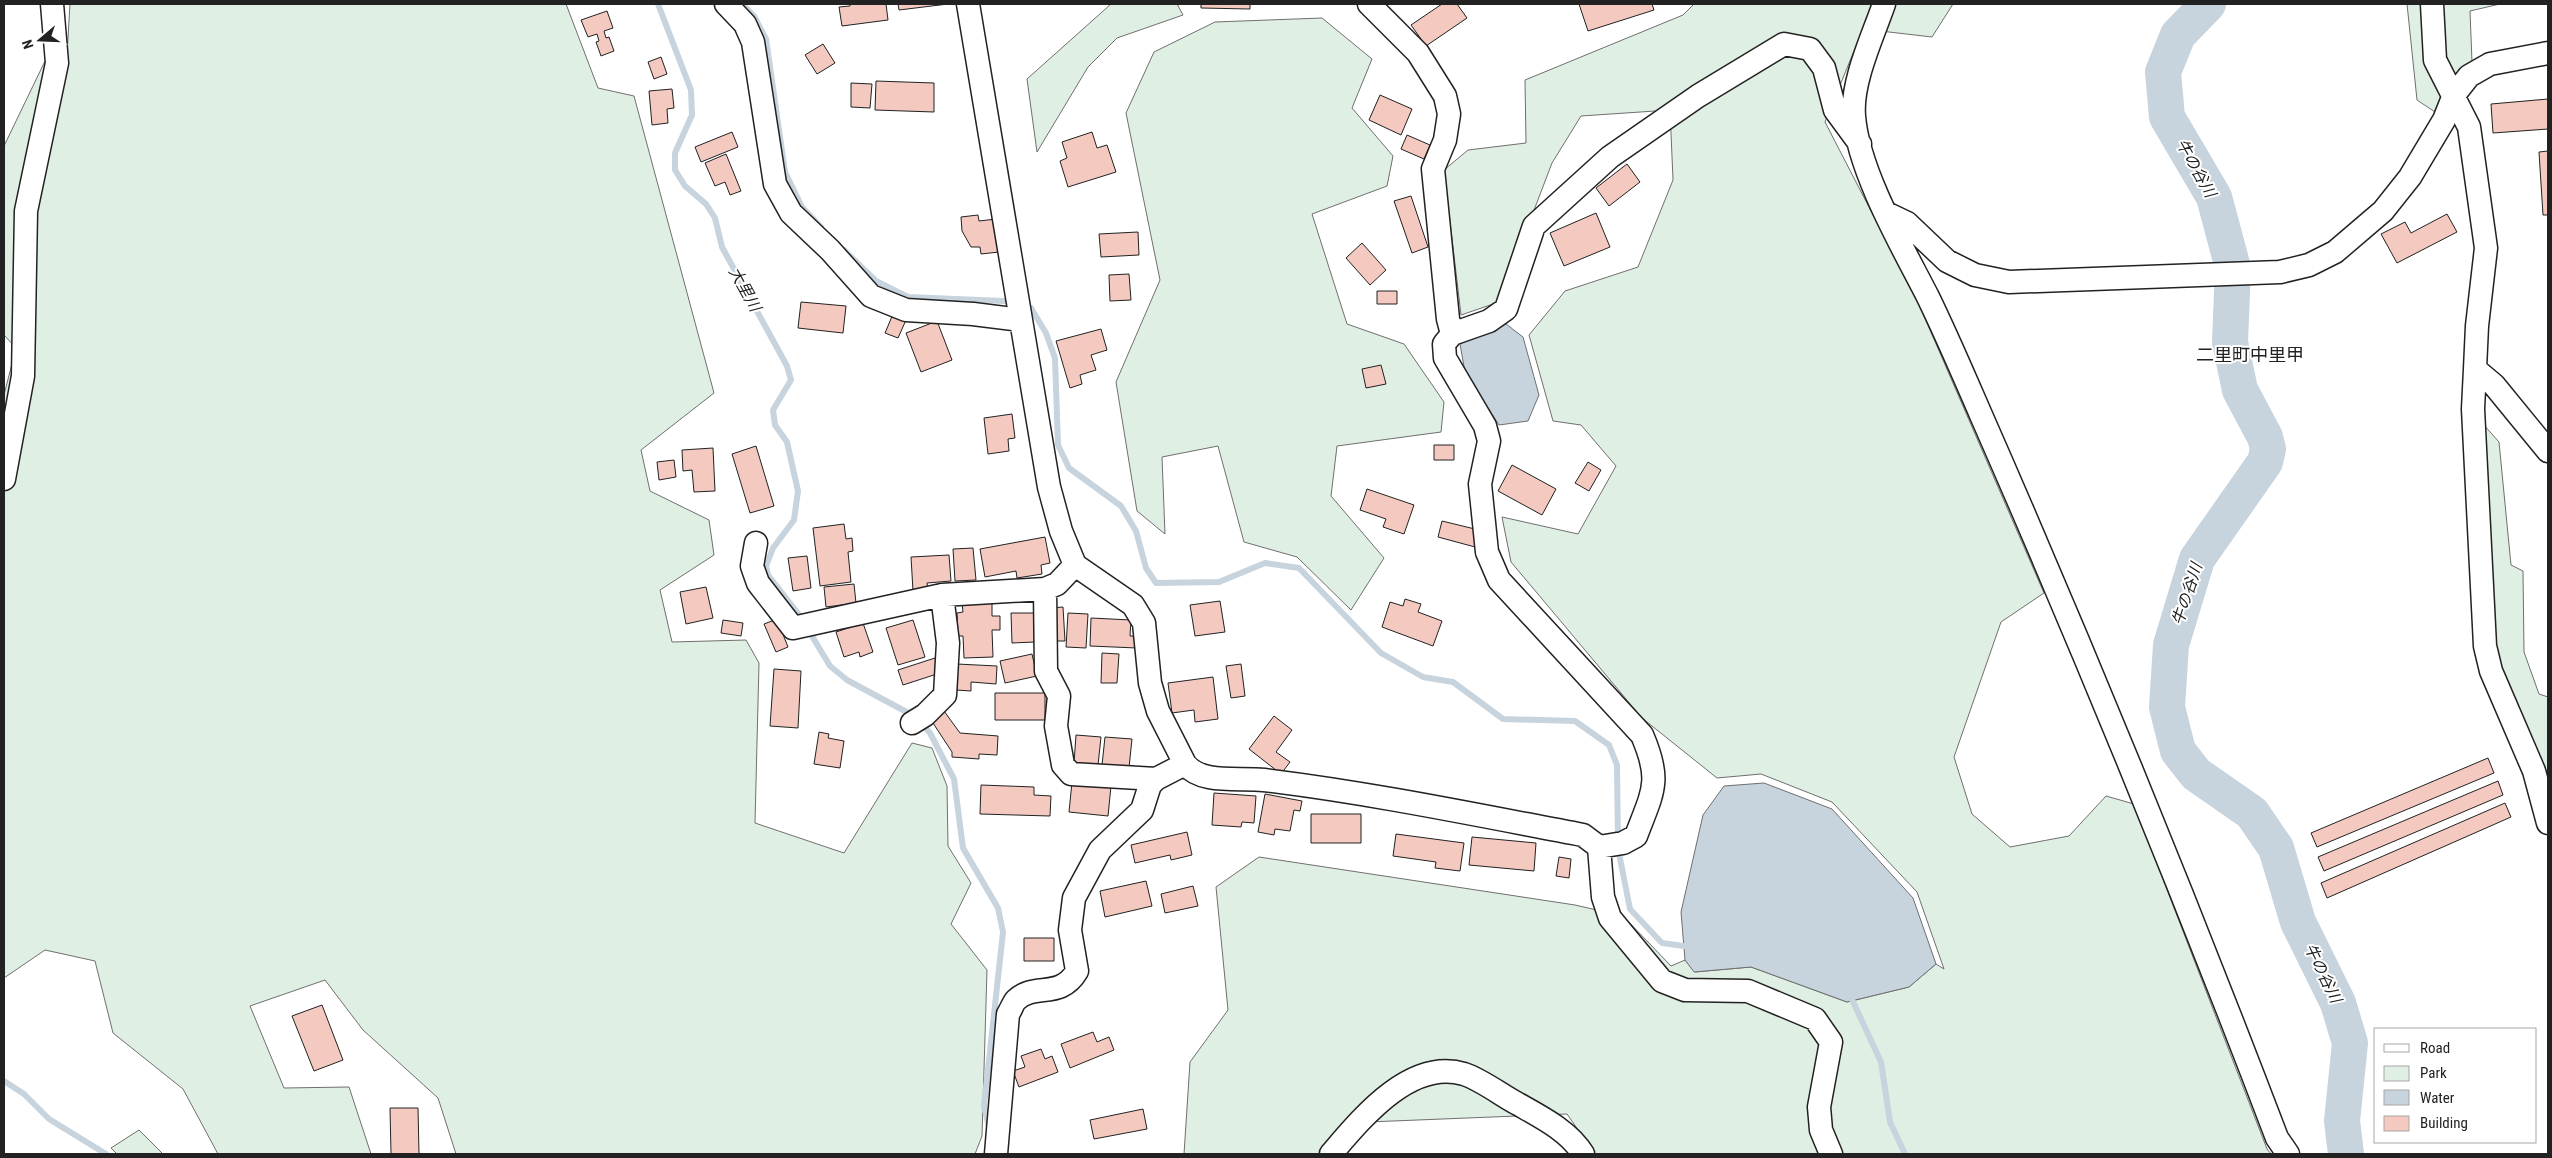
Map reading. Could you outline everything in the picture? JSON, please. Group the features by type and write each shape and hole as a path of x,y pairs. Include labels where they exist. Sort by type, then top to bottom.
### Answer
{"street":[{"path":"4,479 23,376 26,211 57,63 52,4"},
{"path":"726,4 745,24 753,42 776,184 791,213 830,250 871,296 906,310 973,314 1021,320"},
{"path":"968,4 1049,487 1061,531 1075,565 1133,605 1144,623 1150,683 1158,711 1190,771 1205,777 1253,779 1349,791 1583,835 1610,845 1636,836 1655,786 1652,758 1642,734 1499,580 1487,552 1480,484 1489,441 1485,426 1444,358 1444,344 1452,334 1489,321 1506,309 1534,226 1610,157 1698,96 1784,44 1810,49 1824,68 1835,110 1860,144"},
{"path":"1369,4 1418,53 1446,96 1449,114 1445,140 1433,169 1448,319 1452,334"},
{"path":"1884,4 1859,78 1854,114 1860,144 1886,213 1940,322 2053,578 2168,856 2277,1138 2288,1154"},
{"path":"2432,4 2436,60 2469,127 2486,248 2477,326 2473,409 2485,646 2491,671 2534,771 2548,824"},
{"path":"1886,213 1907,224 1947,260 1975,276 2010,282 2280,272 2309,265 2335,252 2384,211 2410,176 2444,120 2454,95 2469,76 2490,64 2548,53"},
{"path":"2475,368 2494,384 2548,451"},
{"path":"756,543 752,566 758,583 802,626 942,595 1045,589 1057,584 1075,565"},
{"path":"1045,589 1046,672 1059,696 1056,726 1063,764 1071,774 1156,779"},
{"path":"918,719 944,695 948,643 942,595"},
{"path":"996,1154 1008,1014 1016,1000 1033,992 1060,988 1070,983 1077,971 1070,930 1074,898 1100,850 1142,810 1150,785 1156,779 1185,764"},
{"path":"1610,845 1603,897 1610,918 1662,981 1685,990 1748,991 1815,1019 1831,1042 1820,1106 1821,1130 1831,1154"},
{"path":"1331,1154 1369,1110 1411,1080 1436,1072 1464,1074 1544,1118 1577,1143 1583,1154"}],"green space":[{"path":"70,4 566,4 598,88 634,96 714,393 641,450 650,491 709,520 714,555 660,590 672,642 746,640 759,663 755,823 844,853 912,743 932,748 947,786 948,846 971,883 951,924 987,970 982,1136 975,1154 456,1154 438,1098 363,1030 325,980 250,1006 284,1088 349,1087 371,1154 218,1154 183,1089 113,1033 95,961 45,950 4,978 4,395 16,348 4,335 4,146 45,61 67,55"},
{"path":"1111,4 1177,4 1183,15 1117,38 1088,67 1037,152 1027,79"},
{"path":"1694,4 1953,4 1932,37 1863,29 1825,122 1917,300 2044,593 2001,622 1954,757 1972,814 2010,847 2069,836 2106,796 2134,804 2267,1149 2271,1154 1595,1154 1567,1114 1343,1123 1320,1154 1184,1154 1190,1062 1228,1010 1216,887 1259,857 1575,905 1623,916 1671,966 1685,960 1695,972 1751,967 1847,1002 1909,987 1936,964 1944,969 1917,892 1832,802 1761,774 1717,778 1642,718 1511,562 1502,517 1578,534 1616,466 1581,425 1553,421 1529,335 1565,291 1638,267 1673,180 1670,110 1581,116 1552,163 1499,302 1461,315 1444,170 1468,150 1526,143 1525,80 1683,15"},
{"path":"2407,4 2500,4 2470,11 2472,62 2435,112 2417,100"},
{"path":"1322,18 1372,59 1352,108 1393,156 1387,186 1312,214 1347,324 1404,344 1444,402 1441,432 1337,446 1331,496 1384,558 1351,610 1297,557 1244,542 1218,446 1162,457 1165,534 1137,511 1116,382 1160,280 1126,113 1154,52 1215,22"},
{"path":"2483,424 2499,442 2511,565 2523,571 2524,652 2539,694 2548,697 2548,783 2496,661"},
{"path":"139,1130 163,1154 117,1154 111,1148"}],"water":[{"path":"1506,324 1523,337 1539,395 1528,421 1499,425 1465,372 1460,344"},
{"path":"1764,783 1832,809 1913,898 1936,964 1909,987 1847,1002 1751,967 1694,972 1685,960 1681,912 1703,815 1724,786"}],"building":[{"path":"850,4 886,4 888,20 842,26 839,7 850,6"},
{"path":"898,4 948,4 899,10"},
{"path":"1201,4 1250,4 1250,9 1201,8"},
{"path":"1442,4 1457,4 1467,18 1426,46 1411,25"},
{"path":"1579,4 1652,4 1654,10 1588,31"},
{"path":"607,11 613,28 604,31 606,38 609,37 614,51 601,56 596,42 599,41 597,34 588,37 581,20"},
{"path":"823,44 835,63 817,74 805,55"},
{"path":"661,57 667,74 654,79 648,62"},
{"path":"876,81 934,83 934,112 875,110"},
{"path":"851,83 872,84 870,108 851,107"},
{"path":"672,89 674,108 667,109 668,123 652,125 649,91"},
{"path":"1380,95 1412,109 1401,135 1369,120"},
{"path":"2548,99 2548,129 2493,133 2491,104"},
{"path":"732,132 738,147 701,162 695,147"},
{"path":"1092,132 1097,148 1107,145 1116,172 1068,187 1060,161 1067,158 1062,142"},
{"path":"1407,135 1430,145 1424,159 1401,149"},
{"path":"2548,151 2548,215 2543,215 2539,152"},
{"path":"726,154 741,191 730,195 725,182 715,186 705,163"},
{"path":"1627,164 1640,182 1609,206 1596,188"},
{"path":"1411,196 1428,247 1412,253 1394,201"},
{"path":"1596,213 1610,247 1564,266 1550,233"},
{"path":"2447,214 2457,232 2397,263 2381,234 2405,222 2411,233"},
{"path":"978,215 979,221 996,219 999,252 981,254 980,247 971,247 962,231 961,217"},
{"path":"1138,232 1139,255 1101,257 1099,234"},
{"path":"1362,243 1386,270 1370,285 1346,258"},
{"path":"1129,274 1131,300 1110,301 1109,275"},
{"path":"1377,291 1397,291 1397,304 1377,304"},
{"path":"801,302 846,306 843,333 798,328"},
{"path":"893,314 906,320 898,338 885,333"},
{"path":"937,321 952,360 921,372 906,333"},
{"path":"1101,329 1107,350 1091,355 1096,370 1080,375 1082,384 1070,388 1056,341"},
{"path":"1381,365 1386,384 1366,388 1362,369"},
{"path":"1012,414 1015,438 1008,439 1009,451 988,454 984,418"},
{"path":"1434,445 1454,445 1454,460 1434,460"},
{"path":"756,446 774,506 750,513 732,454"},
{"path":"713,448 715,491 694,492 692,470 683,471 682,450"},
{"path":"674,460 676,477 659,480 657,462"},
{"path":"1588,462 1601,470 1589,491 1575,483"},
{"path":"1512,465 1556,489 1542,515 1498,491"},
{"path":"1367,489 1414,505 1404,534 1383,527 1386,519 1360,510"},
{"path":"1442,521 1479,530 1475,547 1438,537"},
{"path":"844,524 846,539 852,538 853,551 848,552 851,582 820,586 813,528"},
{"path":"1045,537 1050,563 1041,565 1042,574 1017,578 1016,571 985,577 980,549"},
{"path":"973,548 976,580 955,581 953,549"},
{"path":"949,555 951,581 927,583 928,590 913,591 911,557"},
{"path":"807,556 811,588 793,591 788,558"},
{"path":"854,584 856,603 826,607 824,587"},
{"path":"706,587 713,618 686,624 680,592"},
{"path":"1405,599 1421,604 1418,612 1442,621 1433,646 1382,627 1390,602 1403,606"},
{"path":"1220,601 1225,632 1195,636 1190,605"},
{"path":"962,603 992,603 992,616 1000,616 1000,630 992,630 993,657 964,658 963,636 958,636 957,613 963,612"},
{"path":"1063,607 1065,641 1052,641 1051,608"},
{"path":"1011,613 1035,613 1035,642 1012,643"},
{"path":"1068,613 1088,614 1086,648 1066,647"},
{"path":"1091,618 1131,620 1130,636 1137,636 1137,648 1090,646"},
{"path":"777,619 788,647 776,652 764,624"},
{"path":"723,620 743,623 741,636 721,633"},
{"path":"913,620 925,657 898,665 886,628"},
{"path":"863,623 873,652 860,657 859,652 844,657 836,632"},
{"path":"1102,653 1119,654 1117,683 1101,683"},
{"path":"1032,654 1037,676 1005,683 1000,661"},
{"path":"935,658 940,673 903,685 898,670"},
{"path":"957,664 997,666 996,684 971,682 971,691 956,690"},
{"path":"1241,664 1245,696 1231,698 1226,666"},
{"path":"774,669 801,671 798,728 770,726"},
{"path":"1213,677 1218,719 1195,722 1194,710 1172,713 1168,683"},
{"path":"995,693 1045,693 1045,720 995,720"},
{"path":"944,711 960,733 998,736 997,755 979,754 979,759 952,757 952,752 931,720"},
{"path":"1274,716 1292,730 1276,752 1290,762 1281,774 1249,749"},
{"path":"819,732 829,734 828,738 844,741 840,768 814,764"},
{"path":"1076,735 1101,737 1098,765 1074,763"},
{"path":"1105,737 1132,739 1129,768 1102,765"},
{"path":"2488,758 2494,773 2317,847 2311,833"},
{"path":"2498,781 2503,795 2324,871 2318,857"},
{"path":"1072,782 1111,786 1108,816 1069,812"},
{"path":"981,785 1034,787 1034,795 1051,796 1050,816 980,814"},
{"path":"1214,793 1256,796 1254,823 1242,822 1241,827 1212,825"},
{"path":"1265,794 1302,801 1300,811 1294,810 1290,831 1275,829 1274,835 1258,832"},
{"path":"2505,803 2511,817 2327,898 2321,883"},
{"path":"1311,814 1361,814 1361,843 1311,843"},
{"path":"1187,832 1192,855 1171,860 1170,855 1135,863 1131,845"},
{"path":"1396,834 1464,843 1460,871 1435,868 1436,862 1393,856"},
{"path":"1472,837 1536,843 1534,871 1469,865"},
{"path":"1559,857 1571,859 1569,878 1556,876"},
{"path":"1146,881 1152,906 1105,917 1100,891"},
{"path":"1193,886 1198,906 1165,913 1161,894"},
{"path":"1024,938 1054,938 1054,961 1024,961"},
{"path":"322,1005 343,1060 314,1071 292,1016"},
{"path":"1093,1032 1097,1042 1109,1037 1114,1050 1070,1068 1061,1044"},
{"path":"1041,1049 1045,1059 1052,1056 1058,1072 1019,1087 1013,1071 1025,1067 1021,1056"},
{"path":"390,1108 418,1108 419,1154 391,1154"},
{"path":"1143,1109 1147,1129 1094,1139 1090,1120"}],"waterway":[{"name":"大里川","path":"658,4 691,90 692,115 675,153 675,170 685,186 706,204 715,218 722,247 787,366 791,380 773,410 775,425 787,442 798,491 794,520 773,548 766,566 768,575 800,616 830,666 847,680 914,716"},
{"path":"742,4 754,16 766,39 785,172 802,207 821,227"},
{"name":"牛の谷川","path":"2208,4 2178,35 2163,72 2167,117 2214,197 2233,268 2230,342 2240,390 2265,437 2268,449 2265,462 2197,559 2171,645 2167,707 2178,751 2196,774 2252,813 2276,848 2298,922 2338,1003 2350,1043 2342,1121 2346,1154"},
{"path":"844,250 876,281 908,297 1004,301 1014,304"},
{"path":"1024,306 1031,308 1046,333 1055,358 1058,445 1069,468 1121,506 1136,531 1146,568 1156,583 1219,582 1265,563 1299,568 1381,653 1423,677 1453,682 1503,719 1575,721 1609,745 1617,765 1618,848 1630,909 1662,943 1691,947"},
{"path":"921,723 930,733 954,779 963,848 998,908 1003,932 984,1106 990,1131"},
{"path":"1849,993 1881,1062 1890,1122 1905,1154"},
{"path":"4,1081 24,1094 49,1119 106,1154"}],"district":[{"name":"二里町中里甲","path":"2250,354"}]}
